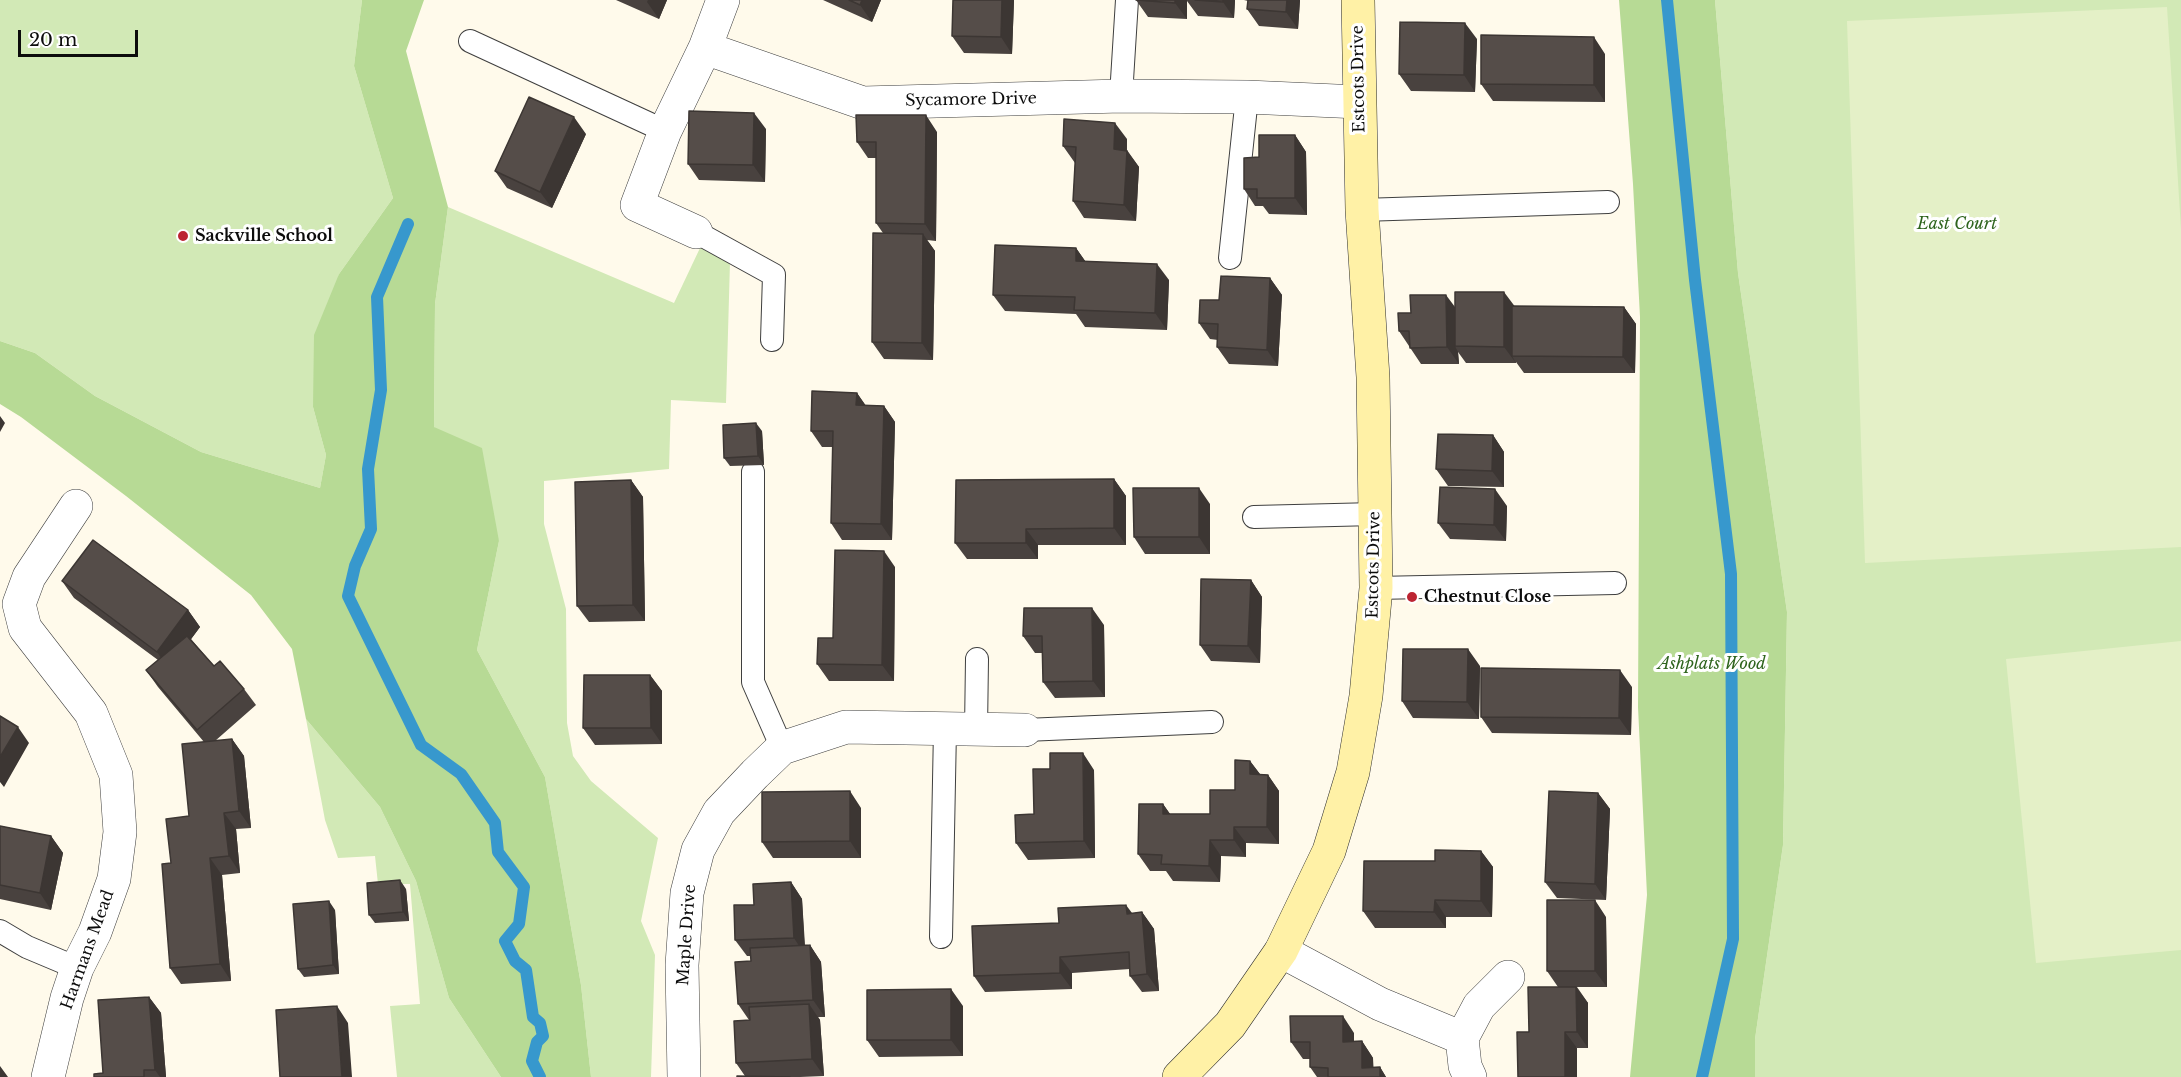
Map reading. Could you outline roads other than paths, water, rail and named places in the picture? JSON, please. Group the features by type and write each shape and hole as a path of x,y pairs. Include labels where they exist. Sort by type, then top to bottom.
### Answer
{"street":[{"path":"696,232 637,206 665,131 705,48 723,0"},
{"name":"Estcots Drive","path":"1179,1077 1230,1025 1281,951 1329,851 1353,772 1366,696 1376,588 1372,377 1362,210 1358,0"},
{"name":"Sycamore Drive","path":"705,48 863,103 1121,96 1247,97 1359,102"},
{"name":"Harmans Mead","path":"48,1077 77,968 95,932 114,879 120,832 116,775 91,713 25,628 19,604 29,577 76,506"},
{"name":"Maple Drive","path":"684,1077 682,965 687,893 698,850 719,812 755,774 782,748 846,727 1025,730"},
{"path":"1281,951 1380,1004 1462,1038"},
{"path":"1470,1077 1465,1066 1462,1038 1479,1006 1508,977"}],"lane":[{"path":"1121,96 1127,0"},
{"path":"470,41 665,131"},
{"path":"1230,258 1247,97"},
{"path":"1362,210 1608,202"},
{"path":"696,232 774,275 772,340"},
{"path":"753,472 753,682 782,748"},
{"path":"1254,517 1375,514"},
{"path":"1376,588 1615,583"},
{"path":"941,937 961,729 977,659"},
{"path":"1025,730 1212,722"},
{"path":"0,931 27,947 77,968"}],"waterway":[{"path":"1667,0 1695,280 1731,574 1733,939 1702,1077"},
{"path":"408,224 377,297 381,390 368,469 371,529 355,566 348,596 421,745 461,774 495,823 498,852 524,887 519,924 505,941 515,961 526,970 533,1017 540,1023 543,1036 537,1042 532,1061 540,1077"}],"place":[{"name":"Sackville School","path":"183,236"},
{"name":"Chestnut Close","path":"1412,597"}],"park label":[{"name":"East Court","path":"1957,224"},
{"name":"Ashplats Wood","path":"1712,664"}]}
